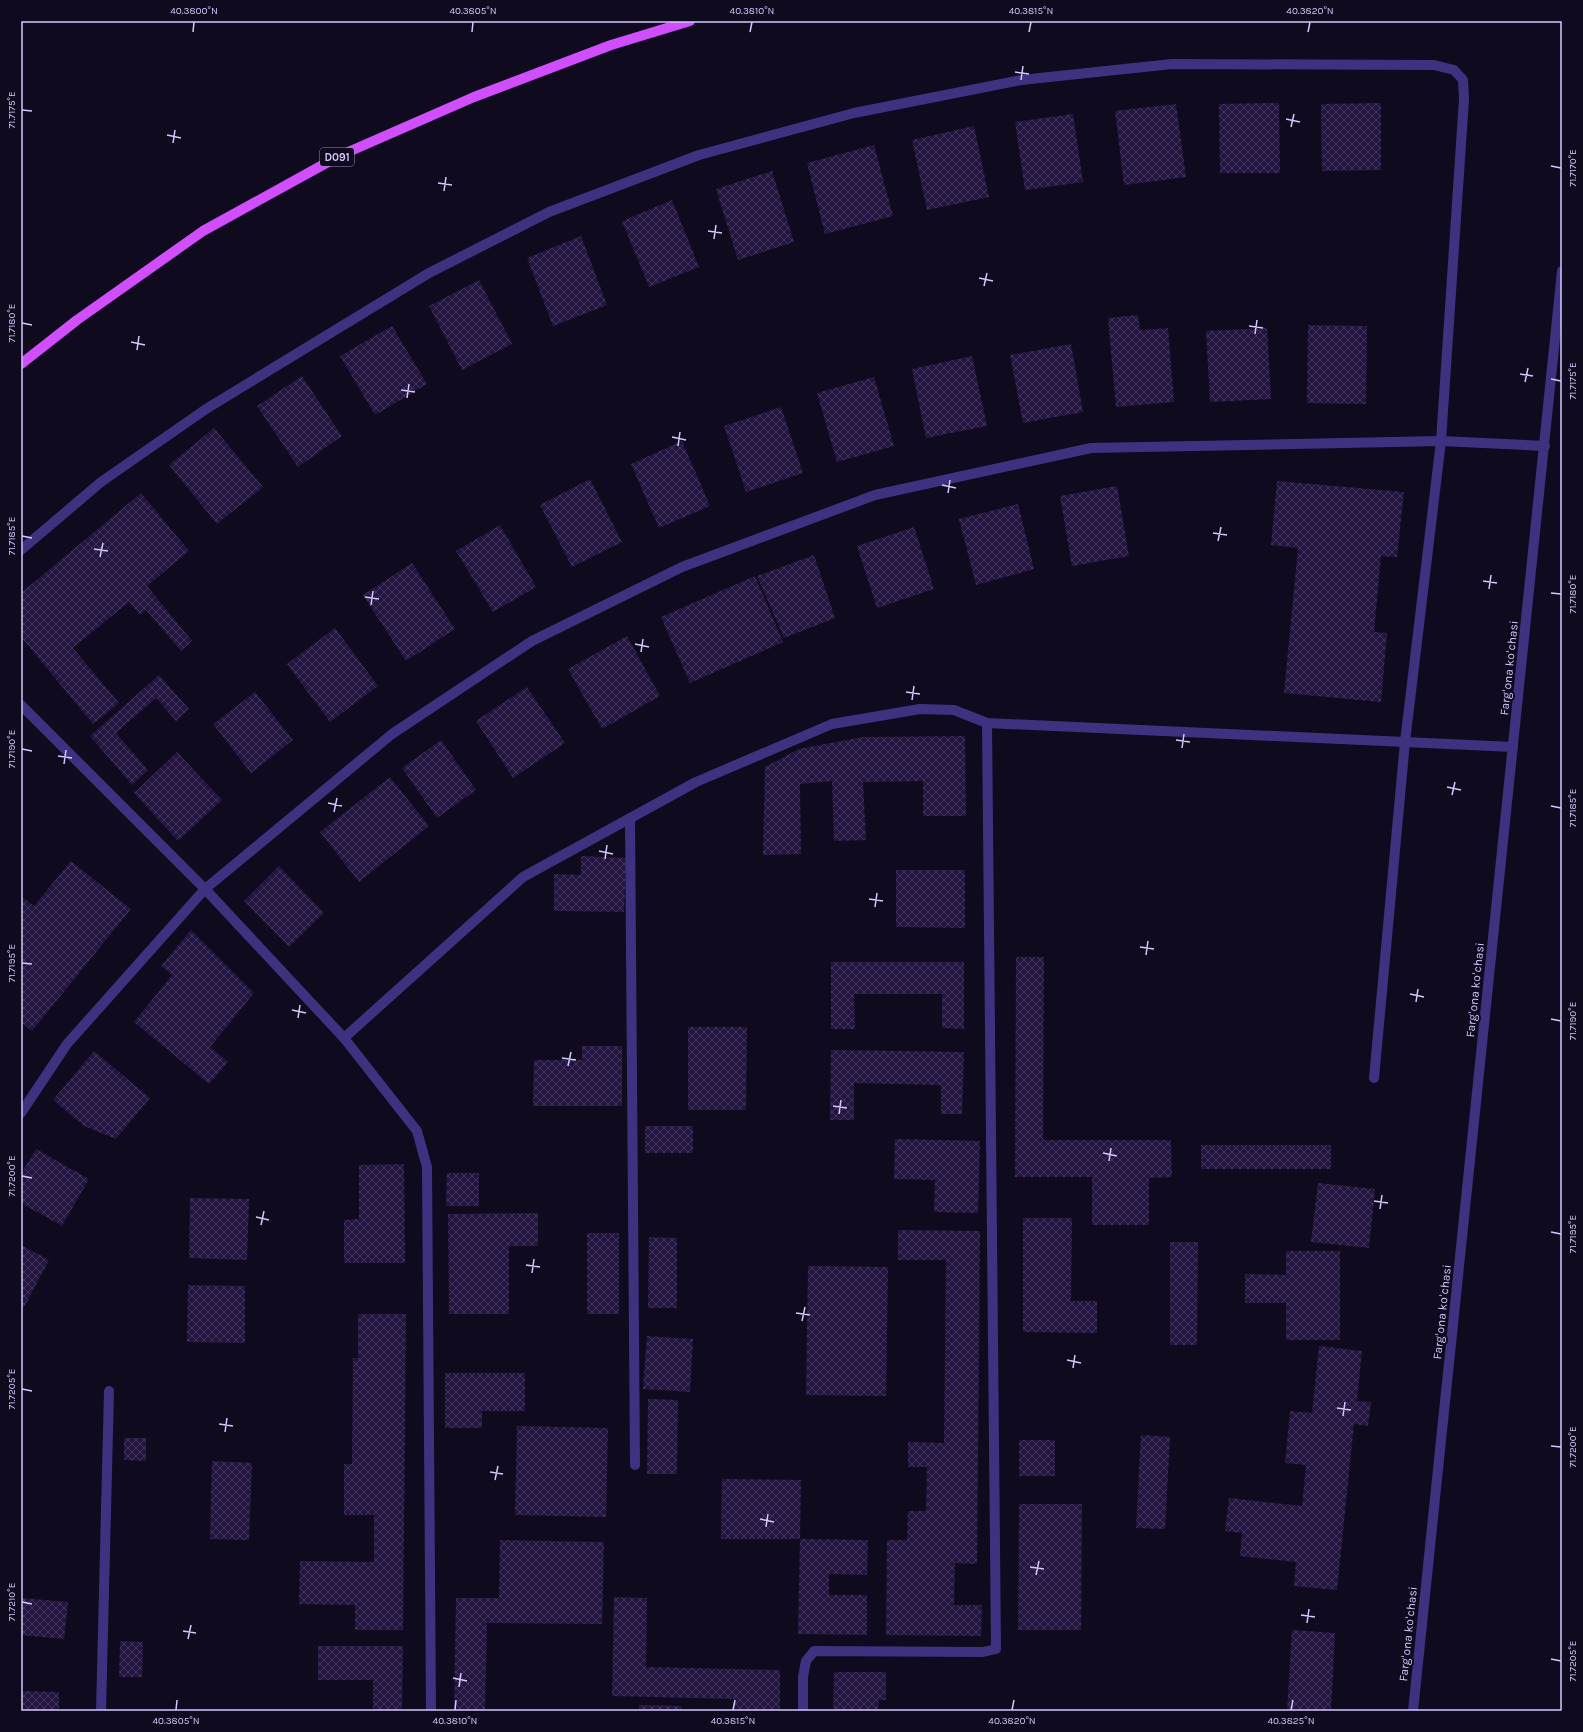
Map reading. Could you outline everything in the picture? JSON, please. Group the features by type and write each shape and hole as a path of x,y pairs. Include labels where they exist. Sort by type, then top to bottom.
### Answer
{"main road":[{"name":"D091","path":"21,364 77,320 203,231 339,156 474,97 611,45 690,21"}],"street":[{"path":"21,550 101,482 206,409 429,273 549,212 699,155 854,113 1021,80 1172,64 1434,65 1454,70 1463,80 1464,99 1441,441 1404,742 1374,1078"},
{"name":"Fargʻona koʻchasi","path":"1413,1711 1562,271"},
{"path":"21,1113 67,1044 204,889 392,734 532,640 682,567 875,495 1091,448 1441,441 1545,446"},
{"path":"21,705 204,889 344,1038 417,1131 427,1167 431,1711"},
{"path":"344,1038 523,877 696,782 832,724 920,709 954,710 987,723 1513,747"},
{"path":"803,1711 803,1677 806,1660 814,1651 983,1652 996,1649 987,723"},
{"path":"630,819 635,1465"},
{"path":"101,1711 109,1390"}],"building":[{"path":"1279,103 1280,173 1220,173 1219,104"},
{"path":"1381,103 1381,170 1322,171 1321,104"},
{"path":"1176,104 1186,177 1124,185 1115,111"},
{"path":"1073,114 1083,182 1025,190 1015,122"},
{"path":"974,126 989,197 927,210 912,140"},
{"path":"874,145 893,216 825,234 807,163"},
{"path":"772,171 794,242 738,260 716,189"},
{"path":"672,200 699,267 649,287 622,221"},
{"path":"581,236 607,305 553,326 527,258"},
{"path":"479,280 512,344 462,370 429,306"},
{"path":"1138,315 1140,330 1168,328 1174,402 1116,407 1108,318"},
{"path":"1308,325 1367,326 1366,404 1307,403"},
{"path":"392,326 427,384 375,415 340,356"},
{"path":"1267,328 1271,399 1210,402 1206,331"},
{"path":"1071,344 1083,412 1023,423 1010,355"},
{"path":"972,356 987,426 926,438 912,369"},
{"path":"302,376 342,436 298,467 257,406"},
{"path":"874,377 894,446 837,462 817,393"},
{"path":"781,407 803,473 746,492 724,426"},
{"path":"214,428 263,487 217,524 169,465"},
{"path":"682,441 710,506 659,528 631,464"},
{"path":"590,479 622,542 572,567 540,505"},
{"path":"1277,481 1404,492 1397,557 1381,556 1374,632 1387,633 1381,702 1284,693 1298,548 1271,545"},
{"path":"1117,486 1129,556 1072,566 1060,496"},
{"path":"141,493 189,551 147,586 192,641 181,651 146,610 140,615 129,602 73,648 119,703 93,724 21,637 21,593"},
{"path":"1018,504 1034,569 976,585 959,519"},
{"path":"500,525 536,587 493,612 456,551"},
{"path":"914,527 934,589 877,608 857,546"},
{"path":"814,555 835,618 784,638 757,576"},
{"path":"412,563 455,629 406,661 363,595"},
{"path":"755,576 783,642 690,683 661,617"},
{"path":"335,628 378,686 330,722 287,664"},
{"path":"627,636 660,696 602,729 568,669"},
{"path":"159,675 189,709 176,721 156,698 116,733 148,770 132,785 90,736"},
{"path":"527,687 565,743 513,778 476,721"},
{"path":"255,692 293,740 251,773 213,724"},
{"path":"965,736 966,816 923,816 923,781 863,782 866,840 834,841 832,781 800,784 801,854 763,855 765,767 799,749 863,737"},
{"path":"441,740 476,790 437,818 402,768"},
{"path":"177,752 222,800 178,841 134,793"},
{"path":"390,777 429,826 359,882 320,832"},
{"path":"581,856 626,858 624,912 554,911 554,874 581,875"},
{"path":"71,861 131,909 32,1031 21,1022 21,896 34,906"},
{"path":"279,866 324,913 289,947 244,901"},
{"path":"896,870 965,870 965,928 896,927"},
{"path":"191,930 254,993 210,1047 228,1062 209,1084 134,1022 172,975 161,966"},
{"path":"1016,957 1044,957 1043,1140 1171,1140 1172,1177 1149,1178 1149,1225 1092,1225 1092,1177 1015,1177"},
{"path":"831,962 964,962 964,1029 942,1028 942,994 854,994 855,1029 831,1029"},
{"path":"688,1027 747,1027 746,1110 688,1110"},
{"path":"582,1046 622,1046 622,1106 533,1106 534,1060 582,1060"},
{"path":"831,1050 964,1052 962,1114 941,1114 941,1085 854,1083 854,1120 830,1120"},
{"path":"94,1051 150,1098 116,1139 84,1126 53,1100"},
{"path":"645,1126 693,1126 693,1153 645,1153"},
{"path":"895,1139 980,1141 978,1213 934,1212 935,1180 894,1179"},
{"path":"1201,1145 1331,1145 1331,1169 1201,1169"},
{"path":"36,1149 89,1179 62,1226 21,1203 21,1174"},
{"path":"404,1164 405,1263 344,1263 344,1220 359,1219 359,1165"},
{"path":"447,1173 479,1173 479,1206 446,1206"},
{"path":"1318,1183 1375,1189 1369,1248 1311,1242"},
{"path":"190,1198 249,1199 247,1260 189,1258"},
{"path":"538,1213 538,1246 509,1246 509,1314 449,1314 448,1214"},
{"path":"1023,1218 1072,1218 1071,1301 1097,1301 1097,1333 1023,1332"},
{"path":"898,1230 980,1231 977,1564 955,1563 954,1605 982,1605 981,1636 886,1635 887,1540 907,1540 908,1511 926,1511 927,1467 908,1467 908,1442 944,1443 946,1260 898,1260"},
{"path":"587,1233 619,1233 619,1314 587,1314"},
{"path":"649,1237 677,1238 677,1308 648,1308"},
{"path":"1170,1242 1198,1242 1197,1345 1170,1345"},
{"path":"21,1245 49,1260 21,1313"},
{"path":"1286,1251 1340,1251 1340,1340 1286,1340 1286,1303 1245,1303 1245,1274 1286,1275"},
{"path":"808,1266 888,1267 886,1396 806,1395"},
{"path":"188,1285 245,1286 245,1343 187,1342"},
{"path":"358,1314 406,1314 403,1630 355,1630 355,1605 299,1604 300,1561 374,1562 374,1515 344,1515 344,1464 352,1464 353,1358 358,1358"},
{"path":"647,1336 693,1339 690,1392 643,1389"},
{"path":"1319,1346 1362,1351 1357,1401 1371,1402 1368,1426 1354,1424 1337,1590 1294,1586 1296,1562 1240,1556 1242,1533 1225,1531 1229,1498 1302,1506 1306,1465 1285,1463 1290,1411 1312,1413"},
{"path":"445,1373 525,1373 525,1411 482,1411 482,1428 445,1428"},
{"path":"648,1399 678,1400 677,1474 647,1474"},
{"path":"517,1426 608,1428 606,1517 515,1515"},
{"path":"1141,1435 1170,1437 1165,1529 1136,1528"},
{"path":"124,1438 146,1438 146,1461 124,1460"},
{"path":"1019,1440 1055,1440 1055,1476 1019,1476"},
{"path":"212,1461 252,1463 249,1540 210,1539"},
{"path":"722,1479 801,1480 800,1539 721,1539"},
{"path":"1019,1504 1082,1504 1081,1630 1018,1630"},
{"path":"800,1539 868,1540 867,1575 829,1574 829,1595 867,1595 867,1635 798,1634"},
{"path":"500,1540 604,1542 602,1624 487,1623 485,1711 454,1711 456,1598 499,1598"},
{"path":"614,1597 647,1598 646,1667 780,1670 780,1711 734,1711 734,1699 612,1696"},
{"path":"21,1598 68,1602 64,1639 21,1635"},
{"path":"1292,1630 1335,1633 1331,1711 1287,1711"},
{"path":"120,1641 143,1642 142,1677 119,1677"},
{"path":"318,1646 403,1646 402,1711 373,1711 373,1680 318,1680"},
{"path":"834,1672 886,1672 886,1700 879,1700 878,1711 833,1711"},
{"path":"21,1691 59,1692 59,1711 21,1711"},
{"path":"639,1705 682,1706 682,1711 639,1711"}]}
